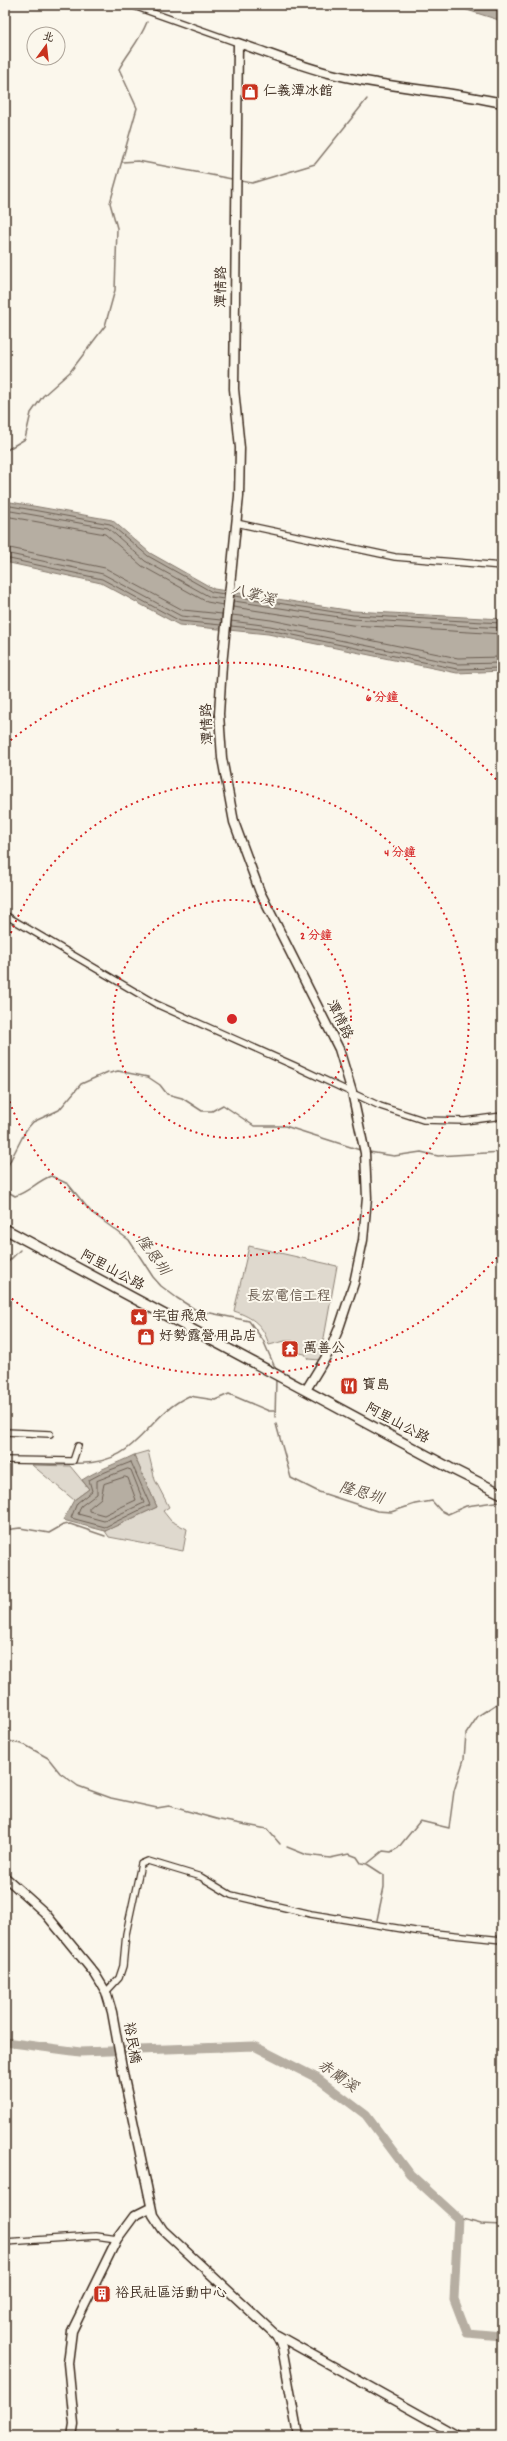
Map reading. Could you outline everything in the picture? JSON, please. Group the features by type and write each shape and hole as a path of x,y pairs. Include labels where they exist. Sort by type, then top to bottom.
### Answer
{"main road":[{"name":"阿里山公路","path":"5,1229 450,1468 502,1494"}],"street":[{"path":"131,5 327,73 447,92 502,103"},
{"name":"潭情路","path":"238,43 234,389 240,448 239,496 222,665 219,714 222,758 234,822 260,892 339,1049 352,1092 365,1153 367,1198 363,1240 354,1283 339,1328 328,1352 306,1390"},
{"path":"235,526 395,557 502,566"},
{"path":"5,915 156,1004 380,1106 423,1120 465,1121 502,1116"},
{"path":"5,1432 50,1434"},
{"path":"5,1460 73,1461 78,1446"},
{"path":"106,1992 119,1978 126,1934 141,1864 148,1861 201,1877 231,1895 311,1914 414,1930 502,1940"},
{"name":"裕民橋","path":"5,1877 45,1913 95,1974 106,1992 112,2012 150,2208 163,2230 276,2335"},
{"path":"72,2436 74,2424 68,2363 72,2332 117,2239 134,2216 150,2208"},
{"path":"5,2242 96,2236 117,2239"},
{"path":"276,2335 282,2347 298,2436"},
{"path":"276,2335 458,2436"}],"green space":[{"name":"長宏電信工程","path":"249,1246 337,1266 320,1360 308,1359 305,1354 300,1353 293,1341 285,1341 269,1345 264,1332 257,1323 247,1316 234,1311"},
{"path":"148,1451 155,1480 169,1507 163,1511 171,1521 187,1529 183,1551 109,1537 105,1531 157,1507 134,1455"},
{"path":"32,1465 70,1466 89,1489 74,1500"}],"water":[{"path":"451,5 502,5 502,21"},
{"name":"八掌溪","path":"5,501 112,520 150,553 214,589 353,611 502,619 502,671 457,673 268,634 179,625 101,583 5,562"},
{"path":"134,1455 157,1507 105,1531 63,1520 74,1500 89,1489 82,1480"}],"waterway":[{"path":"5,451 25,439 31,413 43,396 70,372 105,326 115,290 117,228 110,203 137,108 119,69 141,35 147,22"},
{"path":"241,181 252,183 315,164 367,99"},
{"path":"122,162 138,161 232,179"},
{"path":"110,1073 118,1071 148,1077 160,1085 167,1094 182,1098 202,1111 212,1111 223,1105 254,1126 285,1126 360,1150"},
{"path":"5,1171 26,1130 33,1122 59,1110 81,1084 108,1072"},
{"path":"369,1152 394,1156 421,1152 438,1156 502,1152"},
{"name":"隆恩圳","path":"5,1190 15,1196 25,1192 51,1176 68,1184 91,1212 129,1240 153,1277 161,1286 196,1310 249,1321 263,1340 276,1370"},
{"path":"5,1265 20,1250"},
{"name":"隆恩圳","path":"275,1417 276,1379"},
{"path":"74,1463 96,1462 113,1457 127,1449 161,1416 174,1405 189,1396 215,1400 229,1394 269,1411 275,1411"},
{"name":"隆恩圳","path":"276,1424 291,1478 319,1492 377,1511 391,1512 415,1504 432,1501 440,1510 448,1514 466,1506 502,1501"},
{"path":"5,1530 20,1528 49,1533 63,1525 70,1524 105,1536"},
{"path":"287,1847 307,1855 330,1858 349,1854 357,1857 361,1863 367,1864 383,1851 391,1852 398,1848 420,1821 449,1828 454,1791 464,1759 466,1734 478,1716 498,1703 502,1696"},
{"path":"5,1740 25,1745 48,1758 60,1773 78,1786 111,1798 157,1808 169,1806 220,1820 267,1829 280,1844"},
{"path":"367,1864 384,1875 384,1887 377,1920"},
{"name":"赤蘭溪","path":"5,2042 80,2052 254,2046 317,2078 366,2115 410,2174 458,2218 454,2299 467,2333 502,2336"},
{"path":"458,2218 481,2224 502,2225"}],"place":[{"name":"仁義潭冰館","path":"250,92"},
{"name":"宇宙飛魚","path":"139,1317"},
{"name":"好勢露營用品店","path":"146,1337"},
{"name":"萬善公","path":"290,1349"},
{"name":"寶島","path":"349,1386"},
{"name":"裕民社區活動中心","path":"102,2294"}]}
